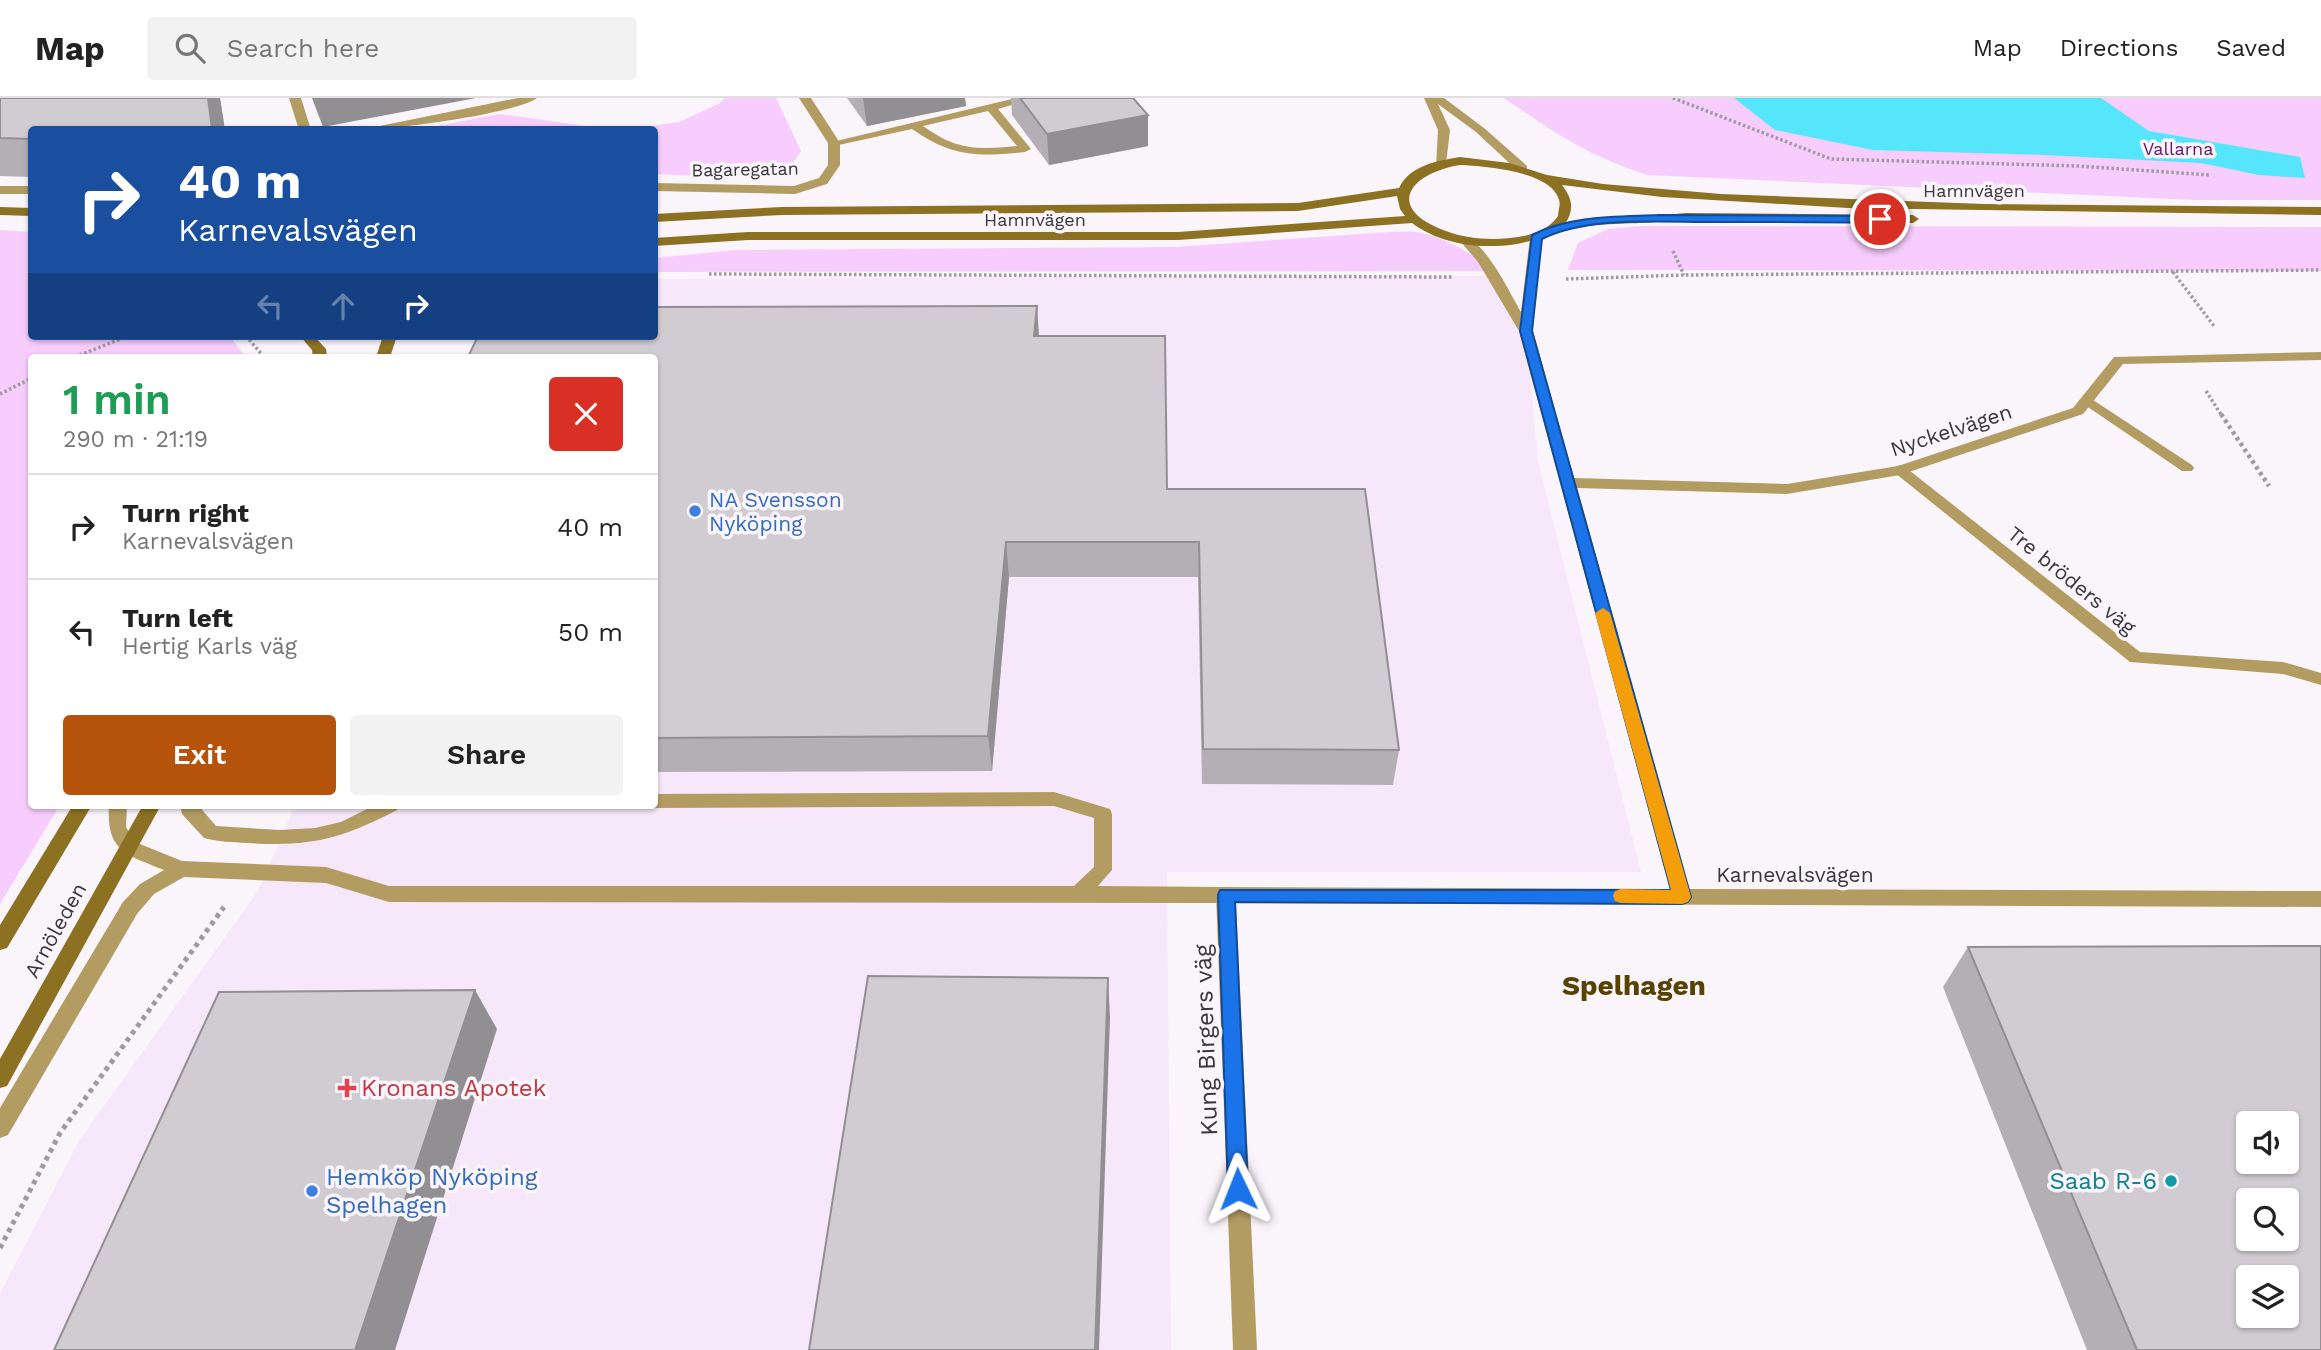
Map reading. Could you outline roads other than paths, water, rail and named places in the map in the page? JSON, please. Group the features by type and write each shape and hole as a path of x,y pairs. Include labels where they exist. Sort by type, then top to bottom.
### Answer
{"main road":[{"path":"1414,219 1402,200 1403,191 1410,180 1440,164 1481,161 1523,169 1544,178 1560,191 1565,204 1563,217 1553,229"},
{"name":"Hamnvägen","path":"1544,178 1647,193 1895,207 2321,211"},
{"name":"Hamnvägen","path":"658,218 729,212 1298,207 1403,191"},
{"path":"0,211 28,212"},
{"name":"Hamnvägen","path":"658,242 748,236 1178,236 1414,219 1428,228 1466,241 1515,242 1553,229 1595,222 1659,219 2321,221"},
{"name":"Arnöleden","path":"0,942 81,809"},
{"name":"Arnöleden","path":"0,1079 150,809"}],"street":[{"path":"295,98 303,126"},
{"path":"388,126 497,107 531,98"},
{"path":"805,98 834,143 1031,98"},
{"path":"1430,98 1444,130 1440,164"},
{"path":"1437,98 1480,130 1523,169"},
{"path":"914,125 937,142 974,154 1025,149 991,107"},
{"name":"Bagaregatan","path":"658,187 795,190 823,181 834,165 834,143"},
{"path":"0,190 28,190"},
{"path":"1526,331 1536,237"},
{"path":"1466,241 1495,279 1526,331 1682,897"},
{"name":"Nyckelvägen","path":"1567,484 1787,489 1900,470 2078,411 2119,360 2321,356"},
{"path":"2087,400 2187,468"},
{"name":"Tre bröders väg","path":"1900,470 2136,658 2283,668 2321,679"},
{"path":"658,802 1054,799 1103,814 1103,870 1078,894"},
{"path":"118,809 117,827 128,847 181,869"},
{"path":"188,809 211,833 293,837 345,828 383,809"},
{"path":"0,1128 130,908 147,889 181,869"},
{"name":"Karnevalsvägen","path":"181,869 326,875 389,894 2321,899"},
{"name":"Kung Birgers väg","path":"1226,895 1245,1350"}],"water":[{"path":"1734,98 2101,98 2149,131 2300,157 2305,178 2259,175 2201,163 1873,150 1775,130"}],"place":[{"name":"NA Svensson Nyköping","path":"695,511"},
{"name":"Kronans Apotek","path":"347,1088"},
{"name":"Saab R-6","path":"2171,1181"},
{"name":"Hemköp Nyköping Spelhagen","path":"312,1191"}],"district":[{"name":"Spelhagen","path":"1634,985"}],"park label":[{"name":"Vallarna","path":"2178,148"}]}
